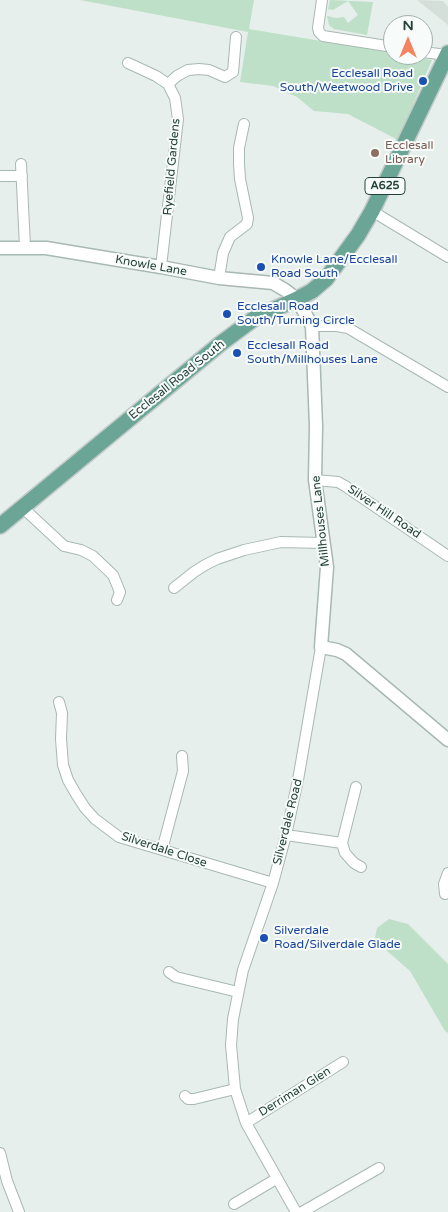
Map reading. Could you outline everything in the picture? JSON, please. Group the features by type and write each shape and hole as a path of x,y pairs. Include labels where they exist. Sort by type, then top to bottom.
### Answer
{"main road":[{"name":"Ecclesall Road South","path":"0,526 220,344 255,318 312,291 326,279 358,235 372,211 447,54"}],"street":[{"path":"322,0 318,28 323,36 383,45"},
{"path":"128,63 156,76 168,84 188,70 209,70 224,77 233,72 236,37"},
{"path":"433,53 447,54"},
{"name":"Ryefield Gardens","path":"162,267 178,119 175,98 168,84"},
{"path":"218,278 230,237 247,224 248,218 239,164 239,148 244,124"},
{"path":"21,164 25,247"},
{"path":"0,176 22,176"},
{"path":"372,211 448,257"},
{"name":"Knowle Lane","path":"0,248 25,247 66,251 218,278 273,283 285,289 297,299"},
{"name":"Millhouses Lane","path":"297,299 312,326 316,417 315,480 327,567 321,647"},
{"path":"312,326 348,328 448,387"},
{"name":"Silver Hill Road","path":"315,480 338,482 448,556"},
{"path":"22,507 64,546 81,550 94,556 107,568 113,575 120,592 118,600"},
{"path":"174,588 205,565 244,550 281,542 323,543"},
{"path":"321,647 346,654 448,740"},
{"name":"Silverdale Road","path":"296,1212 246,1123 235,1089 231,1045 233,1020 243,970 273,883 286,835 298,780 321,647"},
{"name":"Silverdale Close","path":"59,702 62,713 63,765 68,780 85,808 107,829 119,837 273,883"},
{"path":"162,850 183,771 182,756"},
{"path":"356,787 342,842 345,853 354,863 361,867"},
{"path":"286,835 342,842"},
{"path":"445,894 444,884 448,873"},
{"path":"169,972 176,977 238,992"},
{"name":"Derriman Glen","path":"246,1123 343,1062"},
{"path":"184,1096 188,1100 194,1100 235,1089"},
{"path":"0,1153 7,1181 19,1212"},
{"path":"302,1212 379,1168"},
{"path":"234,1204 276,1179"}],"shaded area":[{"path":"417,0 443,1 448,7 448,25"}],"green space":[{"path":"80,0 254,0 249,29 383,51 383,65 430,65 398,140 348,114 314,111 297,97 273,86 240,82 248,32"},
{"path":"330,0 373,2 367,35 334,29 329,25 327,16 344,17 348,23 358,15 348,1 333,10 328,9"},
{"path":"389,919 408,924 448,964 448,1033 445,1031 410,971 386,950 374,943 377,928"}],"place":[{"name":"Ecclesall Road South/Weetwood Drive","path":"423,81"},
{"name":"Ecclesall Library","path":"375,153"},
{"name":"Knowle Lane/Ecclesall Road South","path":"261,267"},
{"name":"Ecclesall Road South/Turning Circle","path":"227,314"},
{"name":"Ecclesall Road South/Millhouses Lane","path":"237,353"},
{"name":"Silverdale Road/Silverdale Glade","path":"264,938"}]}
